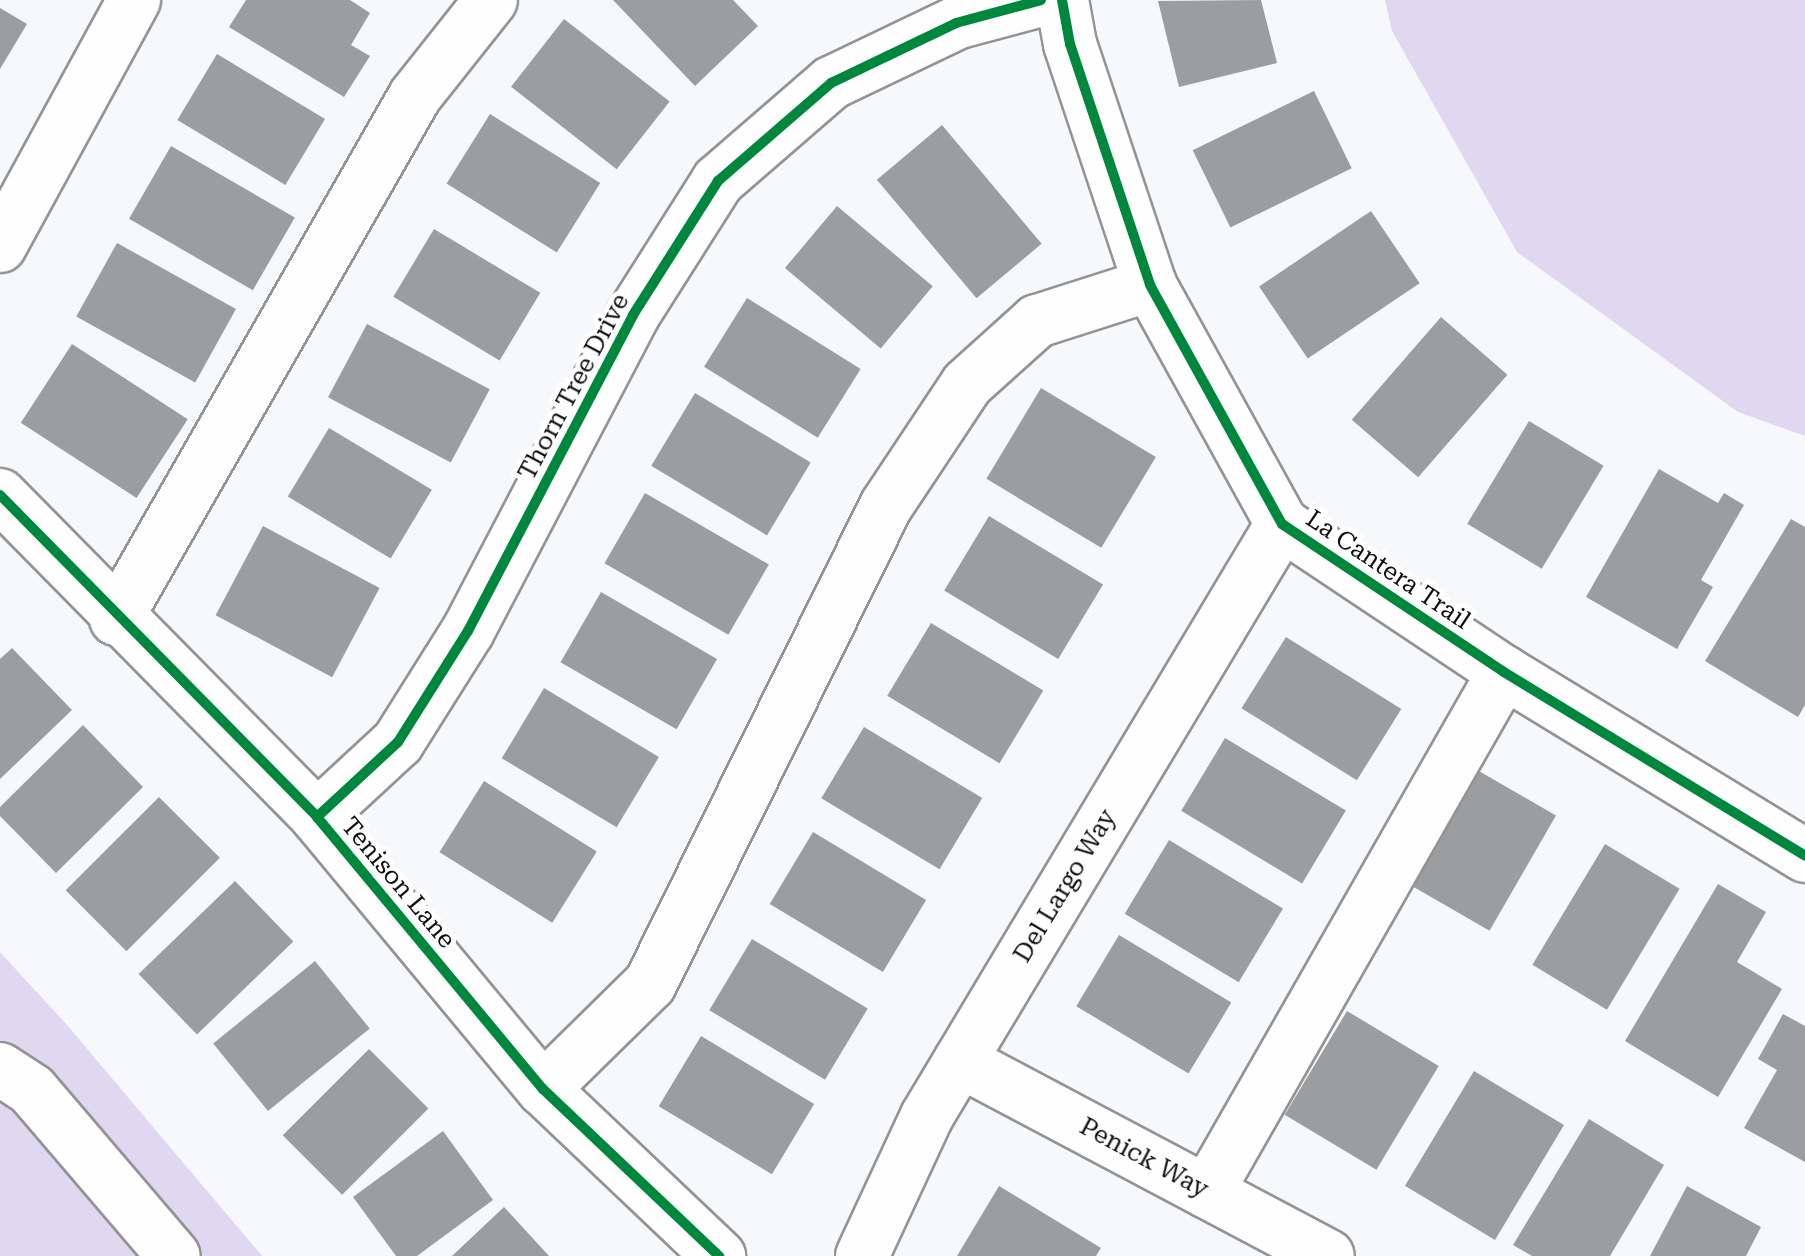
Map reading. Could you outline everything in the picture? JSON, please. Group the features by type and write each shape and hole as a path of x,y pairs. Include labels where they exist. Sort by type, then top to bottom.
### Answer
{"street":[{"path":"0,246 134,0"},
{"path":"116,619 415,96 491,0"},
{"name":"Thorn Tree Drive","path":"317,816 398,742 468,631 632,315 718,181 831,83 956,23 1040,0"},
{"name":"La Cantera Trail","path":"1062,0 1070,44 1150,285 1282,524 1504,672 1805,856"},
{"path":"543,1089 650,984 886,506 966,384 1037,320 1150,285"},
{"name":"Tenison Lane","path":"0,495 116,619 317,816 543,1089 719,1256"},
{"name":"Del Largo Way","path":"862,1256 960,1061 1282,524"},
{"path":"1207,1192 1504,672"},
{"name":"Penick Way","path":"960,1061 1328,1256"},
{"path":"0,1069 32,1090 174,1256"}],"shaded area":[{"path":"1385,0 1805,0 1805,436 1738,412 1517,252 1392,31"},
{"path":"0,952 67,1025 262,1256 0,1256"}],"building":[{"path":"246,0 350,0 370,13 351,45 370,56 344,97 229,27"},
{"path":"613,0 733,0 758,26 695,86"},
{"path":"1261,0 1277,63 1179,87 1158,1"},
{"path":"0,8 27,24 0,69"},
{"path":"564,19 670,101 617,169 511,87"},
{"path":"217,54 325,119 285,185 177,120"},
{"path":"1314,91 1352,168 1230,227 1193,150"},
{"path":"490,114 600,183 557,252 447,184"},
{"path":"942,125 1042,244 977,298 877,180"},
{"path":"171,146 295,217 253,290 129,219"},
{"path":"837,206 933,286 881,348 785,268"},
{"path":"1371,211 1420,283 1308,359 1259,286"},
{"path":"434,229 540,293 500,361 393,297"},
{"path":"117,243 236,309 195,382 76,316"},
{"path":"747,298 861,369 818,438 704,367"},
{"path":"1441,317 1507,375 1418,477 1352,420"},
{"path":"367,324 490,389 451,463 328,397"},
{"path":"72,344 188,419 137,498 21,423"},
{"path":"1041,388 1156,457 1101,548 986,479"},
{"path":"695,393 811,463 767,535 651,466"},
{"path":"1529,421 1604,466 1542,569 1467,524"},
{"path":"329,428 432,490 391,558 288,497"},
{"path":"1659,469 1718,503 1724,493 1744,505 1701,580 1713,587 1677,649 1586,597"},
{"path":"645,493 769,564 728,635 604,563"},
{"path":"989,516 1103,585 1058,659 944,591"},
{"path":"1791,519 1805,527 1805,705 1798,717 1705,661"},
{"path":"263,526 380,588 332,677 216,615"},
{"path":"601,592 717,659 677,729 560,662"},
{"path":"931,623 1043,690 1000,763 887,696"},
{"path":"1286,637 1401,709 1357,780 1241,708"},
{"path":"12,648 72,710 0,779 0,659"},
{"path":"544,688 659,757 617,827 502,758"},
{"path":"83,725 143,787 56,873 0,816 0,807"},
{"path":"864,727 982,798 940,869 821,798"},
{"path":"1225,738 1346,811 1302,883 1181,811"},
{"path":"1472,767 1556,816 1490,931 1406,882"},
{"path":"484,781 597,851 552,923 439,852"},
{"path":"159,797 220,858 126,951 66,890"},
{"path":"813,832 926,900 883,972 770,904"},
{"path":"1169,840 1283,909 1239,982 1125,914"},
{"path":"1605,844 1680,889 1607,1010 1532,965"},
{"path":"235,881 293,941 197,1035 139,974"},
{"path":"1718,884 1766,912 1737,962 1782,989 1718,1097 1625,1041"},
{"path":"1119,935 1231,1002 1189,1074 1076,1006"},
{"path":"752,939 868,1009 825,1080 709,1010"},
{"path":"315,961 370,1029 268,1111 213,1043"},
{"path":"1347,1011 1439,1066 1376,1170 1285,1115"},
{"path":"1783,1014 1805,1026 1805,1162 1744,1128 1777,1070 1758,1059"},
{"path":"701,1036 814,1104 772,1174 659,1106"},
{"path":"369,1049 428,1108 342,1195 283,1135"},
{"path":"1474,1071 1564,1125 1495,1240 1405,1186"},
{"path":"1589,1119 1664,1165 1610,1256 1532,1256 1513,1245"},
{"path":"443,1131 493,1200 417,1256 396,1256 353,1197"},
{"path":"999,1186 1101,1248 1096,1256 957,1256"},
{"path":"1687,1186 1761,1227 1746,1256 1650,1256"},
{"path":"504,1207 549,1256 452,1256"}],"cycle path":[{"path":"317,817 398,742 468,631 633,315 718,181 831,83 956,23 1041,0"},
{"path":"1062,0 1070,44 1150,285 1282,524 1504,672 1805,856"},
{"path":"0,495 317,817 543,1089 719,1256"}]}
